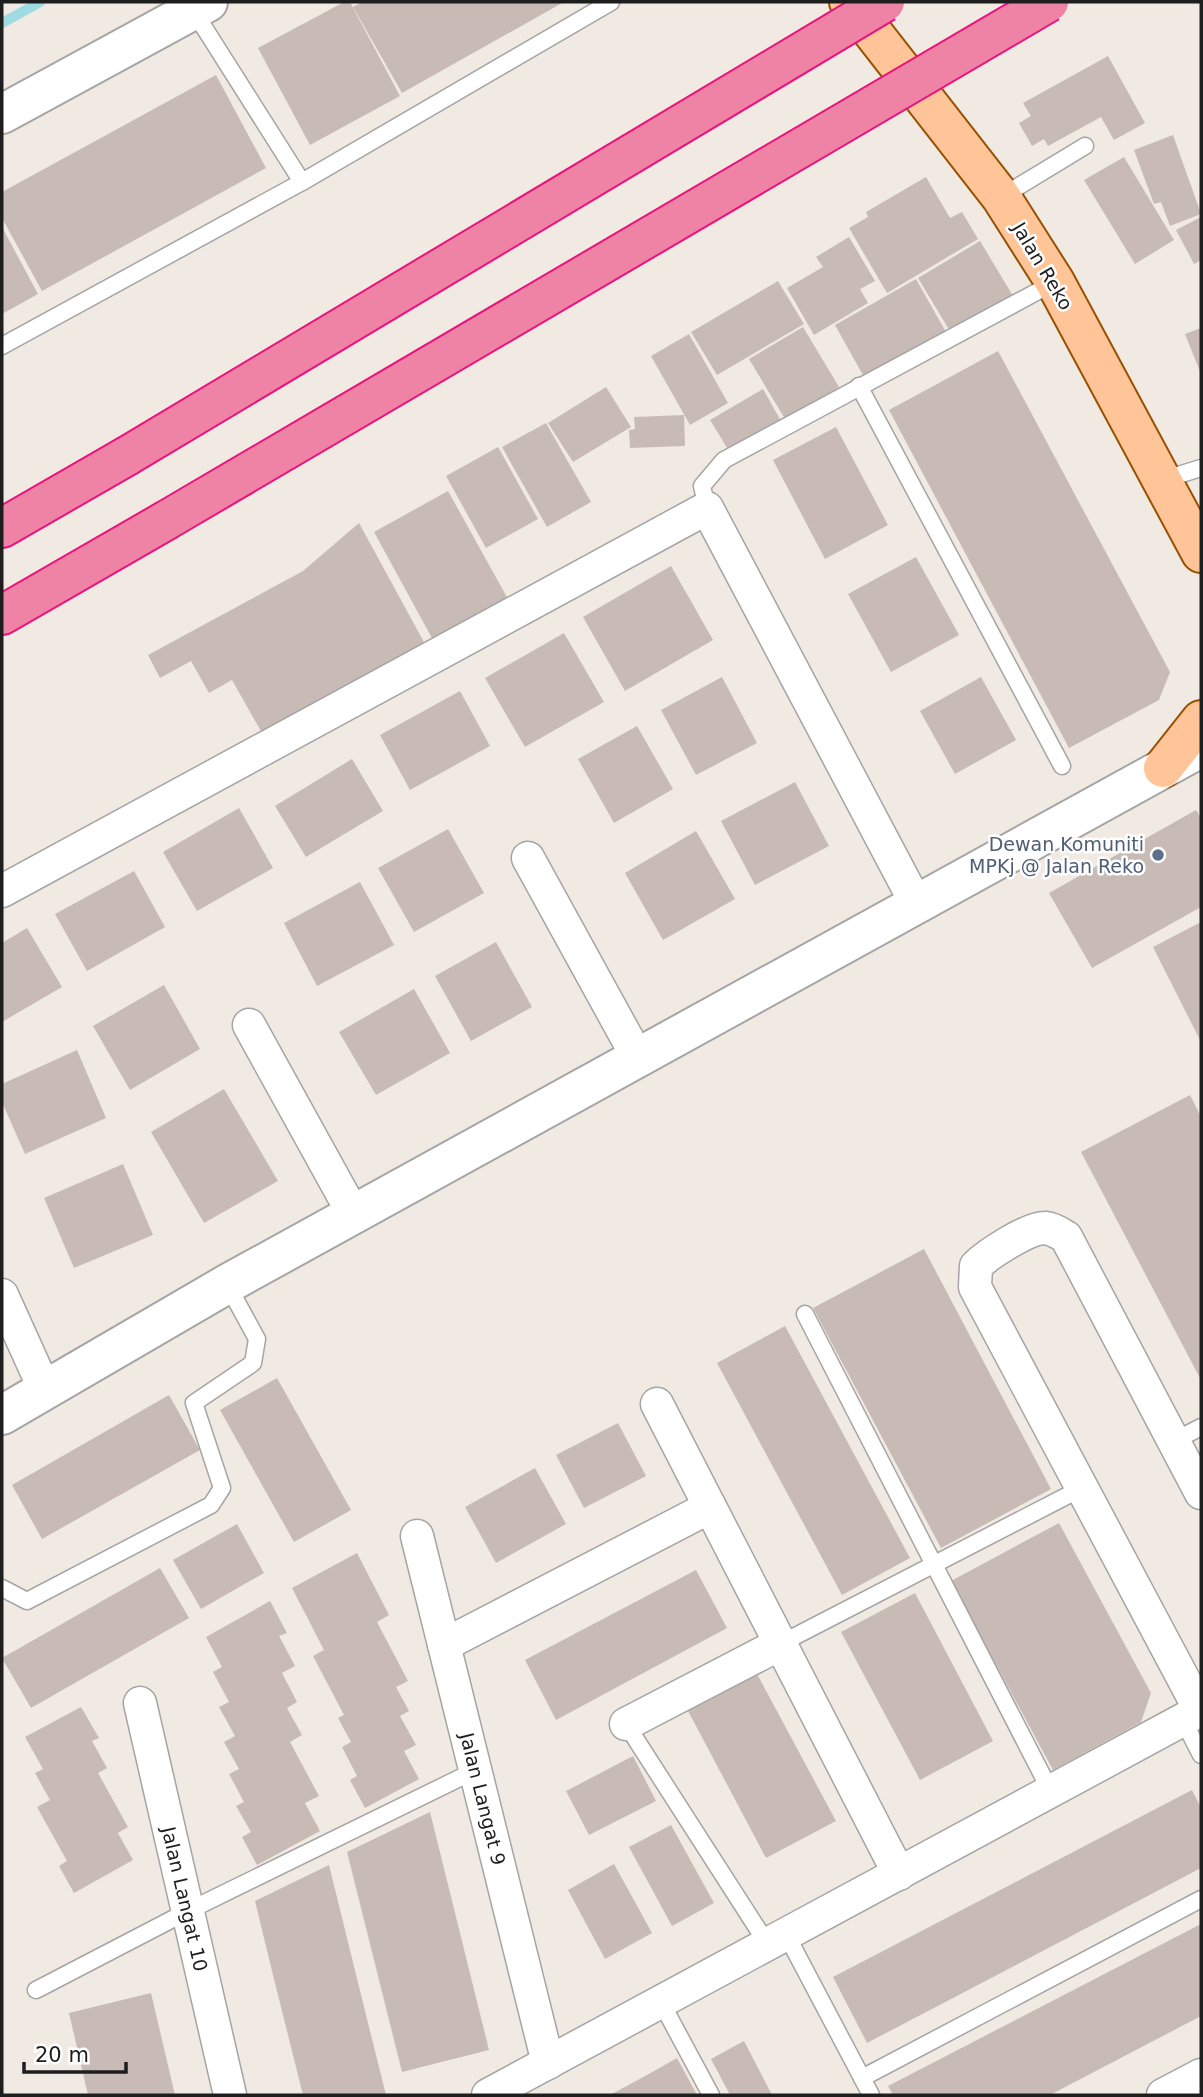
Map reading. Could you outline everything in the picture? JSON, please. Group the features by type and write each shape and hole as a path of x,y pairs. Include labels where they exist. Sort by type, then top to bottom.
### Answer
{"highway":[{"path":"2,528 127,456 885,2"},
{"path":"2,615 1049,2"}],"main road":[{"name":"Jalan Reko","path":"849,2 1001,197 1055,282 1201,553"},
{"path":"1163,768 1201,720"},
{"path":"1163,768 1201,767"}],"street":[{"path":"2,114 200,6"},
{"path":"2,891 707,508 917,905"},
{"path":"2,1415 44,1388 227,1284 1201,747"},
{"path":"528,858 638,1058"},
{"path":"249,1025 354,1214"},
{"path":"488,2095 1195,1713 1082,1488 975,1287 976,1266 985,1256 1034,1230 1055,1230 1066,1237 1188,1434 1201,1493"},
{"path":"2,1295 44,1388"},
{"path":"657,1404 898,1874"},
{"path":"444,1645 710,1507"},
{"name":"Jalan Langat 9","path":"417,1536 548,2063"},
{"path":"626,1724 780,1644"},
{"name":"Jalan Langat 10","path":"140,1703 230,2095"},
{"path":"1163,2095 1198,2083"}],"lane":[{"path":"2,346 302,182 611,2"},
{"path":"200,6 302,182"},
{"path":"1001,197 1085,146"},
{"path":"707,508 702,486 724,460 1055,282"},
{"path":"859,386 1062,766"},
{"path":"1162,480 1201,468"},
{"path":"2,1588 27,1601 211,1505 222,1488 194,1403 253,1363 257,1339 227,1284"},
{"path":"805,1314 1051,1791"},
{"path":"780,1644 1082,1488"},
{"path":"1195,1713 1201,1755"},
{"path":"626,1724 777,1939 872,2095"},
{"path":"36,1990 188,1911 476,1770"},
{"path":"862,2078 1201,1899"},
{"path":"662,2002 711,2095"}],"building":[{"path":"344,2 350,2 400,96 310,145 258,48"},
{"path":"362,2 564,2 402,93 353,7"},
{"path":"1108,56 1145,123 1114,140 1101,117 1048,146 1044,139 1032,146 1019,123 1031,116 1023,103"},
{"path":"216,75 266,168 42,291 2,218 2,192"},
{"path":"1173,135 1201,214 1170,226 1161,202 1154,204 1134,150"},
{"path":"1124,157 1174,240 1135,264 1084,180"},
{"path":"926,177 950,218 962,212 978,239 887,293 849,228 868,217 866,212"},
{"path":"1201,217 1201,260 1194,264 1176,230"},
{"path":"2,227 38,294 2,314"},
{"path":"849,237 875,281 860,289 868,303 814,335 787,288 823,267 816,257"},
{"path":"980,241 1016,301 954,338 918,278"},
{"path":"916,279 951,341 869,386 835,325"},
{"path":"778,281 804,324 717,375 691,332"},
{"path":"803,327 839,387 785,419 749,359"},
{"path":"1201,328 1201,374 1185,334"},
{"path":"689,334 728,403 690,425 651,356"},
{"path":"998,351 1170,672 1159,700 1069,748 889,410"},
{"path":"606,387 631,427 573,462 548,423"},
{"path":"763,389 781,421 729,451 710,420"},
{"path":"684,415 685,446 630,448 629,430 635,429 634,417"},
{"path":"546,423 591,502 547,527 502,447"},
{"path":"836,427 888,525 825,559 773,460"},
{"path":"498,447 538,519 486,548 446,476"},
{"path":"448,491 508,599 433,640 374,532"},
{"path":"359,523 425,644 262,733 232,680 209,693 191,661 160,678 148,655 303,571"},
{"path":"916,557 959,635 891,672 848,594"},
{"path":"671,566 713,640 625,691 583,617"},
{"path":"564,633 604,702 525,747 485,678"},
{"path":"722,677 757,743 696,775 661,710"},
{"path":"981,677 1016,740 955,774 920,711"},
{"path":"460,691 490,746 410,790 380,735"},
{"path":"637,726 673,789 614,823 578,759"},
{"path":"352,759 383,811 306,857 275,806"},
{"path":"795,782 829,846 755,885 721,821"},
{"path":"239,808 273,868 197,911 163,852"},
{"name":"Dewan Komuniti MPKj @ Jalan Reko","path":"1196,810 1201,818 1201,907 1092,968 1049,893"},
{"path":"448,829 484,893 414,932 378,868"},
{"path":"696,831 735,899 663,940 625,873"},
{"path":"134,871 165,927 87,971 55,914"},
{"path":"360,882 394,945 317,986 284,923"},
{"path":"1201,922 1201,1042 1153,947"},
{"path":"27,928 62,987 2,1022 2,943"},
{"path":"496,942 532,1007 471,1041 435,976"},
{"path":"164,985 200,1049 130,1090 93,1026"},
{"path":"414,989 450,1053 376,1095 339,1032"},
{"path":"77,1050 106,1118 25,1154 2,1102 2,1084"},
{"path":"224,1089 278,1181 204,1223 151,1132"},
{"path":"1190,1095 1201,1117 1201,1380 1081,1152"},
{"path":"123,1164 153,1235 74,1268 44,1198"},
{"path":"924,1249 1051,1489 941,1548 813,1308"},
{"path":"785,1326 910,1558 842,1595 717,1363"},
{"path":"277,1378 351,1510 294,1542 220,1410"},
{"path":"169,1395 200,1450 42,1539 12,1485"},
{"path":"618,1423 646,1476 584,1508 556,1455"},
{"path":"535,1468 566,1524 496,1563 465,1507"},
{"path":"1059,1523 1151,1693 1141,1722 1053,1770 951,1581"},
{"path":"237,1524 264,1573 201,1609 173,1560"},
{"path":"357,1553 389,1615 377,1622 408,1681 396,1687 409,1711 400,1716 416,1745 404,1751 419,1779 365,1808 350,1780 357,1776 342,1747 351,1742 338,1718 344,1715 313,1656 324,1650 292,1588"},
{"path":"160,1568 189,1618 31,1708 2,1658"},
{"path":"696,1570 727,1628 556,1720 525,1660"},
{"path":"915,1593 993,1741 920,1780 841,1632"},
{"path":"270,1601 287,1633 279,1636 295,1666 282,1673 297,1702 287,1708 302,1735 290,1742 319,1796 305,1803 320,1831 257,1865 242,1837 251,1832 236,1806 244,1802 229,1774 239,1769 224,1742 235,1736 219,1707 229,1702 213,1672 222,1667 206,1637"},
{"path":"756,1672 836,1821 766,1858 687,1709"},
{"path":"81,1707 99,1738 92,1741 107,1768 98,1773 128,1827 118,1833 133,1860 74,1893 59,1866 67,1861 37,1807 50,1800 35,1773 43,1769 25,1737"},
{"path":"633,1756 656,1801 589,1835 566,1791"},
{"path":"1192,1790 1201,1808 1201,1868 867,2043 833,1977"},
{"path":"430,1812 489,2050 402,2072 347,1852"},
{"path":"671,1825 714,1903 672,1926 629,1847"},
{"path":"614,1864 652,1933 605,1959 568,1890"},
{"path":"329,1865 386,2095 303,2095 271,1967 255,1901"},
{"path":"1201,1924 1201,2016 1050,2095 893,2095 888,2086"},
{"path":"151,1993 175,2095 88,2095 69,2013"},
{"path":"744,2041 772,2095 730,2095 711,2059"},
{"path":"677,2058 697,2095 610,2095 647,2075"}],"waterway":[{"path":"2,23 40,2"}],"place":[{"name":"Dewan Komuniti MPKj @ Jalan Reko","path":"1158,855"}]}
